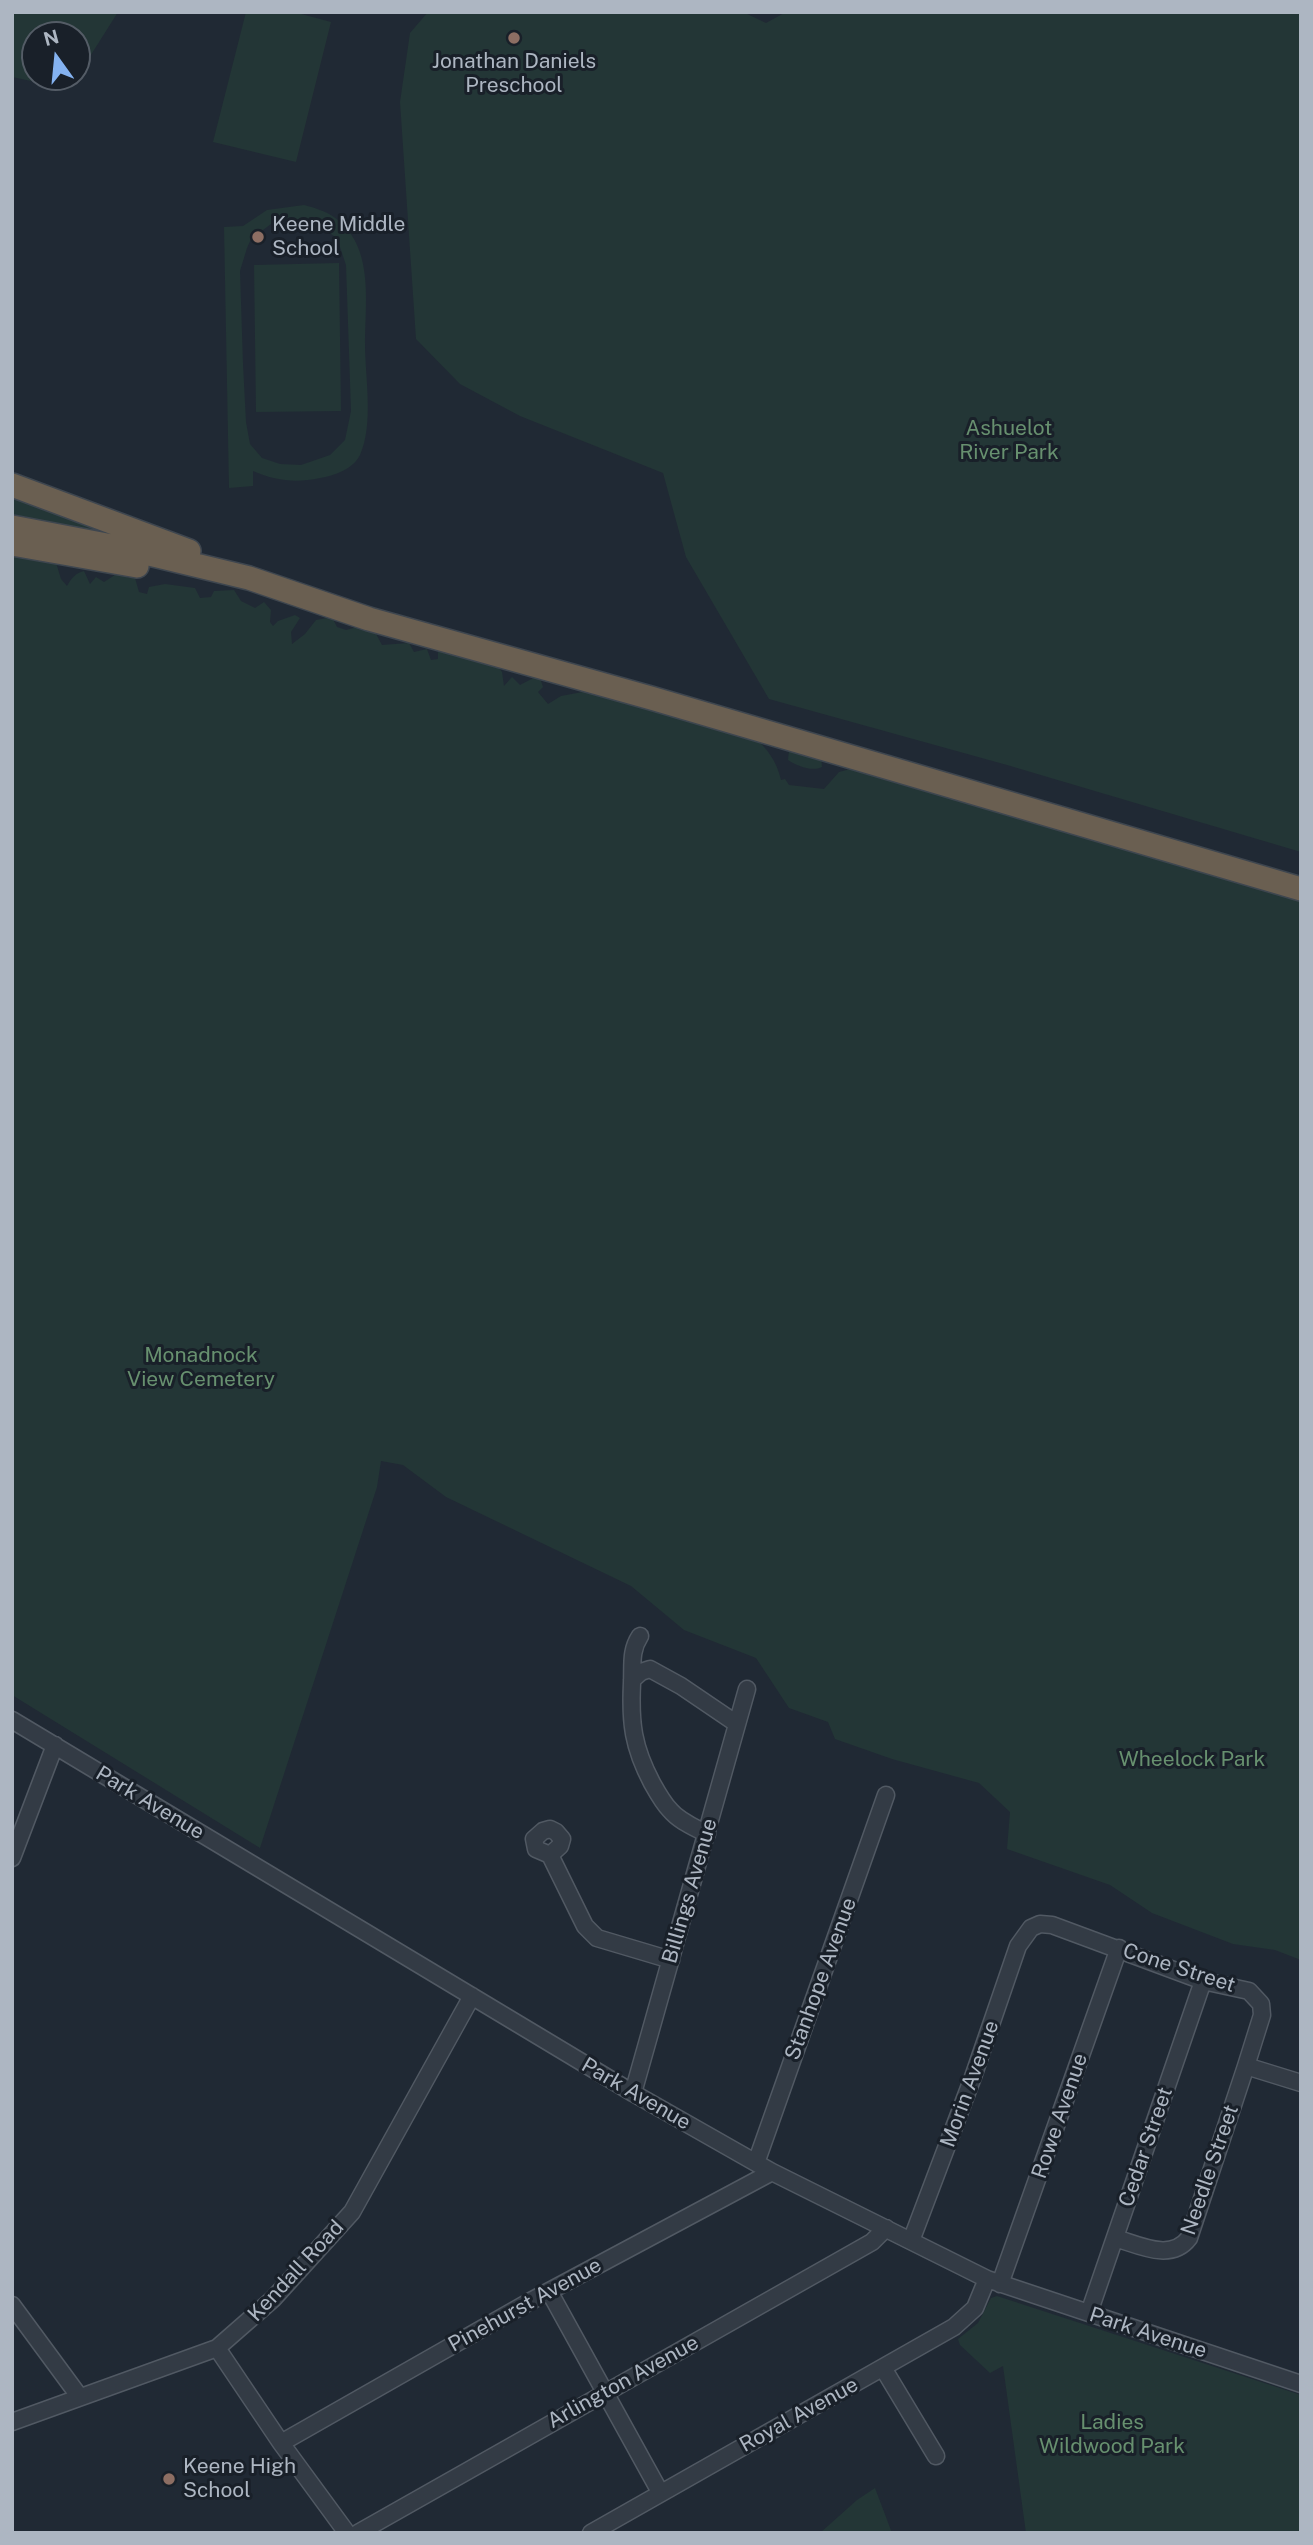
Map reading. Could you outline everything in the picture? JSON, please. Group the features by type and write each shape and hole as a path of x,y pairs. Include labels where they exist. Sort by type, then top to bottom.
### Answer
{"highway":[{"path":"12,485 187,550 249,578"},
{"path":"12,527 133,550 249,578 369,619 651,698 1301,889"},
{"path":"12,544 144,568 249,578"}],"street":[{"path":"640,1636 631,1659 631,1724 635,1746 670,1811 682,1821 707,1834"},
{"path":"632,1680 641,1672 650,1670 681,1686 737,1724"},
{"name":"Billings Avenue","path":"633,2093 747,1689"},
{"name":"Park Avenue","path":"12,1720 633,2093 772,2172 993,2281 1301,2384"},
{"path":"12,1858 55,1745"},
{"name":"Stanhope Avenue","path":"756,2162 886,1795"},
{"path":"550,1855 585,1926 597,1938 671,1960"},
{"name":"Cone Street","path":"1031,1928 1040,1924 1052,1926 1119,1948 1203,1981 1249,1991 1261,2004 1262,2015 1246,2066"},
{"name":"Morin Avenue","path":"911,2241 973,2077 1018,1946 1031,1928"},
{"name":"Rowe Avenue","path":"993,2281 1119,1948"},
{"name":"Cedar Street","path":"1089,2313 1203,1981"},
{"name":"Kendall Road","path":"12,2421 217,2348 233,2336 273,2299 352,2212 472,1996"},
{"path":"1246,2066 1301,2083"},
{"name":"Needle Street","path":"1115,2238 1167,2251 1183,2246 1189,2238 1246,2066"},
{"name":"Pinehurst Avenue","path":"281,2443 549,2291 772,2172"},
{"name":"Arlington Avenue","path":"358,2533 872,2242 886,2228"},
{"name":"Royal Avenue","path":"591,2533 966,2318 993,2281"},
{"path":"549,2291 660,2492"},
{"path":"12,2305 79,2396"},
{"path":"217,2348 281,2443 347,2533"},
{"path":"883,2368 936,2456"}],"green space":[{"path":"12,12 118,12 91,55 91,21 21,21 21,79 12,77"},
{"path":"246,12 294,12 331,22 296,162 213,142"},
{"name":"Ashuelot River Park","path":"428,12 743,12 766,23 786,12 1301,12 1301,852 1007,765 769,699 686,557 663,473 520,416 460,384 416,339 400,102 410,33"},
{"path":"304,205 320,210 339,221 354,239 363,263 366,290 367,429 357,460 337,474 294,481 253,471 253,486 229,488 224,227 243,226 267,210","holes":["310,220 337,238 346,265 351,411 345,440 330,455 301,465 280,464 262,458 250,444 246,422 240,271 251,239 275,221"]},
{"path":"339,263 341,411 256,412 254,265"},
{"path":"12,494 118,534 103,534 12,514"},
{"path":"12,554 54,556 61,579 67,586 78,573 84,571 90,584 96,577 104,582 118,573 129,578 133,571 139,592 147,594 149,587 165,584 195,588 200,598 211,597 214,591 234,590 241,601 255,608 264,602 271,610 270,622 273,626 278,621 295,615 300,618 291,632 292,644 305,634 316,620 332,617 337,627 346,630 365,625 375,632 382,645 409,643 414,652 427,649 431,660 438,659 438,652 460,650 497,665 502,672 504,686 512,677 520,685 539,675 543,687 538,692 548,704 561,696 593,690 752,736 771,755 781,780 785,779 789,785 824,789 839,772 854,768 1301,897 1301,1960 1275,1950 1233,1944 1152,1913 1110,1885 1007,1849 1010,1812 979,1783 892,1759 835,1739 828,1722 789,1708 756,1658 684,1630 631,1586 446,1497 403,1465 381,1461 377,1487 260,1848 12,1695"},
{"path":"789,750 821,757 822,767 809,769 788,760"},
{"name":"Ladies Wildwood Park","path":"997,2296 1301,2395 1301,2533 1026,2533 1003,2366 990,2373 960,2345 958,2339 978,2323 991,2298"},
{"path":"875,2488 892,2533 820,2533 857,2500"}],"place":[{"name":"Jonathan Daniels Preschool","path":"514,38"},
{"name":"Keene Middle School","path":"258,237"},
{"name":"Keene High School","path":"169,2479"}],"park label":[{"name":"Monadnock View Cemetery","path":"201,1368"},
{"name":"Wheelock Park","path":"1192,1760"}]}
